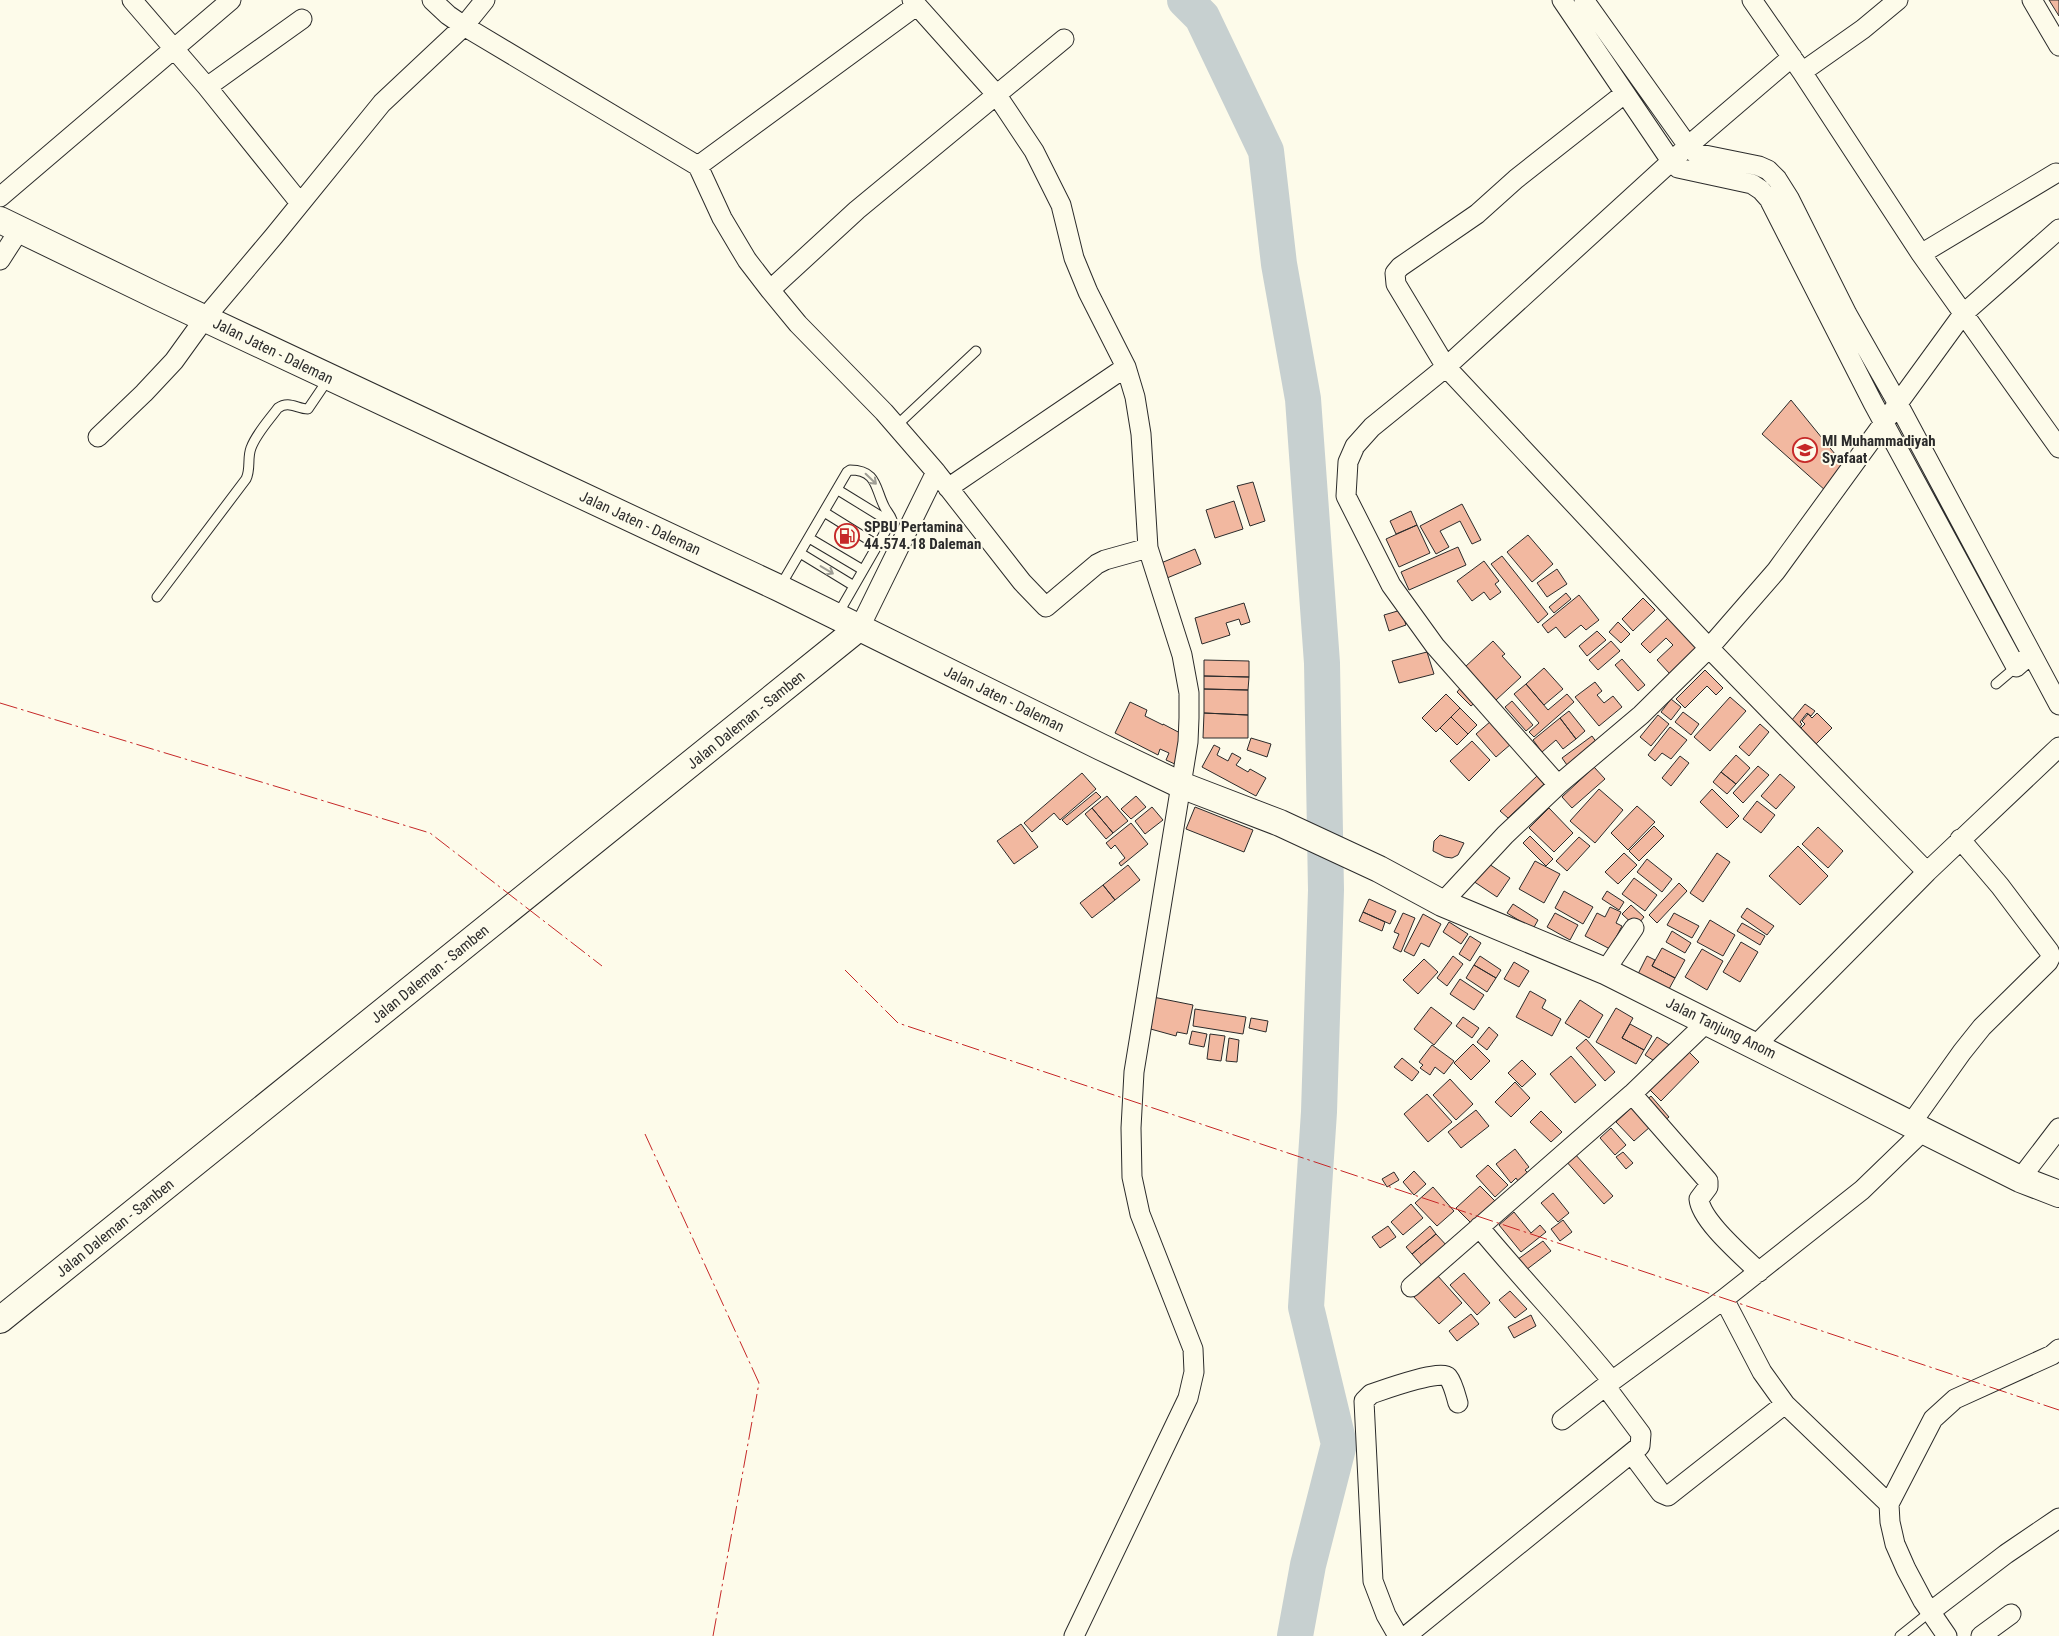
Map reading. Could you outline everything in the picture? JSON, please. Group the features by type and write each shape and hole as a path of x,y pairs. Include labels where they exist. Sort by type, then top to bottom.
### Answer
{"main road":[{"name":"Jalan Jaten - Daleman","path":"10,225 330,378 779,588 1101,747 1181,784 1280,823 1379,869"},
{"name":"Jalan Daleman - Samben","path":"0,1320 848,622"},
{"name":"Jalan Tanjung Anom","path":"1379,869 1442,903 1605,971 1756,1045 2020,1179 2059,1194"}],"street":[{"path":"132,0 207,87 300,203"},
{"path":"0,197 231,0"},
{"path":"432,0 448,15 464,26 698,166 726,224 747,260 770,290 798,324 896,426 936,472 1022,582 1046,607 1097,564 1148,548"},
{"path":"98,437 174,361 205,318 382,102 464,26 485,0"},
{"path":"1562,0 1624,94 1680,154"},
{"path":"1584,0 1680,154"},
{"path":"1752,0 1921,254 2059,448"},
{"path":"1558,785 1436,646 1391,585 1346,496 1348,462 1354,446 1372,427 1446,367 1680,154 1797,65 1863,29 1898,0"},
{"path":"2032,0 2059,46"},
{"path":"698,166 911,7 991,98 1034,151 1061,205 1074,258 1121,370 1135,397 1141,434 1148,548 1177,637 1189,692 1188,742 1134,1072 1131,1128 1132,1177 1140,1214 1194,1349 1194,1372 1188,1398 1173,1433 1074,1636"},
{"path":"207,87 302,19"},
{"path":"770,290 856,210 1064,39"},
{"path":"1624,94 1516,179 1477,214 1400,267 1394,277 1398,288 1446,367 1710,648 1927,872"},
{"path":"1680,154 1695,153 1759,166 1768,170 1777,179 1789,198 1848,314 1890,412 1969,560 2024,661 2059,705"},
{"path":"1921,254 2056,173"},
{"path":"0,260 10,225"},
{"path":"1442,903 1505,835 1558,785 1642,715 1710,648 1776,571 1963,314 2059,229"},
{"path":"948,488 1121,370"},
{"path":"848,622 936,472"},
{"path":"1756,1045 1960,839 2059,747"},
{"path":"1562,1420 1724,1299 1862,1190 1917,1128 1962,1052 1982,1027 2048,962 2051,956 2049,951 2009,897 1960,839"},
{"path":"1605,971 1634,928"},
{"path":"1411,1287 1632,1094 1707,1022"},
{"path":"1632,1094 1708,1181 1708,1187 1700,1196 1699,1206 1710,1222 1758,1272"},
{"path":"2020,1179 2059,1128"},
{"path":"1406,1636 1632,1454 1642,1441 1641,1434 1609,1384 1576,1338 1520,1277 1479,1227"},
{"path":"1724,1299 1762,1372 1785,1404 1889,1504"},
{"path":"1947,1636 1930,1612 1906,1570 1895,1544 1889,1504 1932,1419 1942,1409 1955,1399 2052,1355 2059,1349"},
{"path":"1398,1636 1386,1615 1373,1581 1364,1401 1371,1394 1433,1375 1445,1374 1449,1377 1458,1403"},
{"path":"1632,1454 1661,1492 1668,1496 1785,1404"},
{"path":"1930,1612 2006,1554 2059,1518"},
{"path":"1982,1636 2012,1614"}],"lane":[{"path":"896,426 976,351"},
{"path":"157,597 246,479 249,471 248,461 252,446 278,408 288,404 308,409 330,378"},
{"path":"779,588 847,472 853,470 862,471 877,484 884,507 891,517 854,586 848,622"},
{"path":"838,490 890,522"},
{"path":"824,512 877,545"},
{"path":"809,538 863,570"},
{"path":"800,553 854,586"},
{"path":"1996,684 2024,661"},
{"path":"1900,1636 1930,1612"}],"building":[{"path":"2049,0 2059,0 2059,16"},
{"name":"MI Muhammadiyah Syafaat","path":"1791,400 1844,465 1826,491 1762,434"},
{"path":"1253,482 1265,521 1250,526 1237,486"},
{"path":"1234,501 1243,529 1215,538 1206,510"},
{"path":"1462,504 1481,540 1472,544 1460,521 1440,531 1449,547 1436,554 1420,526"},
{"path":"1411,511 1417,525 1396,534 1390,521"},
{"path":"1417,525 1430,553 1399,567 1386,539"},
{"path":"1528,535 1553,564 1532,582 1507,552"},
{"path":"1458,547 1466,565 1409,590 1401,572"},
{"path":"1195,549 1201,564 1167,578 1161,563"},
{"path":"1502,556 1548,614 1538,623 1491,564"},
{"path":"1484,561 1499,581 1495,584 1501,592 1490,600 1484,592 1472,601 1457,581"},
{"path":"1557,569 1567,584 1547,597 1537,583"},
{"path":"1566,593 1571,599 1554,613 1549,607"},
{"path":"1579,595 1599,620 1586,630 1581,625 1565,638 1556,627 1548,633 1542,625"},
{"path":"1643,598 1655,610 1633,631 1622,619"},
{"path":"1244,603 1250,622 1241,625 1239,619 1226,623 1230,635 1202,644 1195,618"},
{"path":"1401,610 1406,625 1389,631 1384,615"},
{"path":"1669,617 1698,648 1670,674 1657,660 1673,645 1666,638 1650,653 1641,644"},
{"path":"1618,622 1630,634 1621,643 1609,632"},
{"path":"1597,631 1606,640 1587,656 1579,646"},
{"path":"1493,641 1505,654 1502,656 1521,677 1496,700 1465,667"},
{"path":"1611,641 1620,651 1598,670 1589,660"},
{"path":"1427,652 1434,674 1399,683 1392,661"},
{"path":"1622,659 1645,685 1638,691 1615,665"},
{"path":"1204,660 1249,661 1249,677 1204,676"},
{"path":"1544,668 1563,689 1544,705 1526,684"},
{"path":"1705,670 1723,688 1716,695 1707,686 1685,708 1676,699"},
{"path":"1204,676 1249,677 1248,690 1204,689"},
{"path":"1595,682 1602,691 1597,695 1604,703 1613,696 1622,707 1599,726 1575,697"},
{"path":"1526,684 1548,710 1567,694 1574,702 1534,737 1529,732 1539,723 1514,694"},
{"path":"1463,685 1478,700 1471,706 1457,692"},
{"path":"1204,689 1248,690 1248,715 1204,713"},
{"path":"1446,694 1460,708 1436,732 1422,718"},
{"path":"1730,697 1746,711 1710,751 1694,737"},
{"path":"1671,699 1681,707 1671,720 1661,712"},
{"path":"1512,701 1533,725 1526,731 1505,707"},
{"path":"1130,702 1147,710 1145,716 1182,734 1177,765 1166,760 1169,753 1160,749 1158,755 1115,733"},
{"path":"1805,704 1815,711 1811,716 1807,713 1795,733 1787,726"},
{"path":"1460,708 1477,725 1468,734 1451,717"},
{"path":"1569,711 1585,731 1576,739 1560,718"},
{"path":"1683,712 1699,724 1691,735 1675,722"},
{"path":"1204,713 1248,715 1248,738 1203,738"},
{"path":"1817,713 1832,728 1811,749 1795,734 1805,724 1802,721 1808,714 1812,718"},
{"path":"1658,715 1669,724 1651,746 1640,737"},
{"path":"1451,717 1468,734 1457,745 1440,728"},
{"path":"1560,718 1576,739 1563,749 1556,740 1542,752 1533,740"},
{"path":"1491,721 1511,744 1496,757 1476,734"},
{"path":"1760,724 1769,732 1749,756 1739,747"},
{"path":"1670,727 1687,740 1671,759 1662,753 1655,761 1648,755"},
{"path":"1592,736 1597,743 1567,765 1562,758"},
{"path":"1251,738 1271,744 1267,757 1247,750"},
{"path":"1472,741 1490,760 1469,781 1450,761"},
{"path":"1214,745 1220,748 1217,755 1228,761 1232,753 1241,758 1236,765 1248,772 1250,769 1266,778 1256,796 1202,767"},
{"path":"1736,755 1750,768 1736,784 1721,772"},
{"path":"1680,756 1689,763 1671,786 1662,778"},
{"path":"1758,766 1769,775 1743,803 1733,793"},
{"path":"1594,767 1605,779 1572,808 1562,797"},
{"path":"1721,772 1736,784 1727,794 1713,782"},
{"path":"1082,773 1096,789 1060,820 1054,813 1032,832 1024,823"},
{"path":"1780,774 1795,787 1776,809 1761,796"},
{"path":"1537,776 1544,784 1508,818 1500,811"},
{"path":"1599,789 1623,810 1595,843 1570,821"},
{"path":"1712,789 1739,816 1727,828 1700,802"},
{"path":"1096,792 1101,797 1067,825 1062,820"},
{"path":"1107,796 1128,821 1113,833 1092,808"},
{"path":"1136,796 1146,807 1131,819 1121,809"},
{"path":"1757,801 1775,815 1761,833 1743,819"},
{"path":"1637,806 1655,822 1628,850 1611,833"},
{"path":"1152,807 1163,820 1145,834 1135,821"},
{"path":"1195,807 1253,830 1244,852 1186,829"},
{"path":"1092,808 1113,833 1106,839 1085,814"},
{"path":"1549,808 1573,833 1554,852 1529,828"},
{"path":"1131,823 1148,844 1121,866 1119,863 1125,858 1115,845 1111,849 1106,843"},
{"path":"1021,824 1038,847 1014,864 997,841"},
{"path":"1654,826 1664,836 1639,861 1629,851"},
{"path":"1818,827 1843,851 1828,868 1802,844"},
{"path":"1440,835 1464,843 1458,855 1452,858 1445,857 1433,851 1434,841"},
{"path":"1530,836 1553,859 1546,866 1523,843"},
{"path":"1579,837 1590,846 1567,871 1556,861"},
{"path":"1798,846 1828,876 1800,905 1769,876"},
{"path":"1624,853 1637,865 1618,884 1605,872"},
{"path":"1717,853 1730,862 1703,902 1690,893"},
{"path":"1647,859 1672,879 1662,892 1637,872"},
{"path":"1535,861 1560,874 1544,903 1519,889"},
{"path":"1486,862 1510,878 1497,897 1473,881"},
{"path":"1128,865 1140,880 1115,900 1103,885"},
{"path":"1634,878 1657,895 1645,911 1622,894"},
{"path":"1679,883 1687,891 1657,923 1649,915"},
{"path":"1103,885 1115,900 1092,918 1080,903"},
{"path":"1564,891 1593,907 1583,924 1555,908"},
{"path":"1607,891 1624,902 1619,910 1602,899"},
{"path":"1369,899 1396,911 1390,924 1363,912"},
{"path":"1513,904 1538,920 1533,929 1507,913"},
{"path":"1631,905 1644,917 1636,927 1622,914"},
{"path":"1610,907 1621,912 1616,923 1622,926 1610,949 1585,936 1597,913 1605,917"},
{"path":"1747,908 1774,926 1767,935 1741,917"},
{"path":"1363,912 1385,922 1382,931 1359,921"},
{"path":"1403,913 1415,918 1401,952 1393,948 1399,934 1394,932"},
{"path":"1555,913 1578,925 1570,940 1547,927"},
{"path":"1674,913 1699,926 1692,938 1667,925"},
{"path":"1423,914 1441,924 1429,947 1421,943 1414,956 1404,951"},
{"path":"1710,920 1735,935 1723,956 1697,942"},
{"path":"1449,922 1468,934 1461,944 1443,932"},
{"path":"1742,923 1765,936 1760,945 1737,931"},
{"path":"1672,931 1691,943 1685,953 1666,942"},
{"path":"1470,936 1481,943 1470,961 1459,954"},
{"path":"1741,942 1758,952 1740,982 1723,972"},
{"path":"1662,948 1685,960 1675,978 1652,966"},
{"path":"1702,949 1723,961 1707,990 1685,977"},
{"path":"1453,956 1463,964 1447,986 1437,978"},
{"path":"1480,956 1501,970 1496,978 1474,965"},
{"path":"1647,956 1655,960 1652,966 1675,978 1669,989 1636,978"},
{"path":"1424,959 1438,972 1418,994 1403,980"},
{"path":"1514,962 1529,971 1519,987 1504,979"},
{"path":"1474,965 1496,978 1487,992 1466,978"},
{"path":"1460,979 1484,995 1474,1010 1450,994"},
{"path":"1530,991 1546,1000 1542,1008 1561,1019 1552,1036 1516,1017"},
{"path":"1153,997 1193,1005 1187,1034 1177,1032 1176,1036 1147,1028"},
{"path":"1580,1000 1603,1015 1589,1038 1565,1023"},
{"path":"1431,1007 1452,1023 1434,1045 1414,1029"},
{"path":"1616,1008 1633,1018 1622,1038 1644,1050 1636,1064 1596,1042"},
{"path":"1195,1009 1246,1017 1243,1034 1193,1026"},
{"path":"1463,1017 1479,1028 1472,1038 1456,1026"},
{"path":"1251,1018 1268,1021 1266,1032 1249,1028"},
{"path":"1630,1024 1652,1036 1644,1050 1622,1038"},
{"path":"1489,1027 1498,1035 1487,1050 1477,1042"},
{"path":"1192,1031 1207,1034 1204,1047 1189,1044"},
{"path":"1210,1034 1225,1036 1221,1061 1207,1059"},
{"path":"1657,1037 1671,1046 1659,1064 1645,1055"},
{"path":"1229,1038 1239,1040 1237,1062 1226,1061"},
{"path":"1586,1039 1615,1072 1605,1081 1576,1048"},
{"path":"1473,1044 1490,1061 1471,1080 1454,1063"},
{"path":"1432,1045 1454,1061 1444,1074 1435,1067 1430,1075 1420,1068 1423,1065 1419,1062"},
{"path":"1687,1050 1699,1062 1661,1101 1649,1089"},
{"path":"1571,1056 1596,1085 1575,1103 1550,1074"},
{"path":"1402,1058 1419,1072 1412,1081 1394,1067"},
{"path":"1522,1060 1536,1074 1522,1087 1508,1073"},
{"path":"1450,1079 1473,1104 1456,1120 1433,1095"},
{"path":"1515,1082 1530,1098 1511,1117 1495,1102"},
{"path":"1427,1094 1452,1122 1428,1142 1404,1114"},
{"path":"1651,1096 1669,1117 1660,1124 1643,1103"},
{"path":"1632,1107 1650,1127 1634,1141 1616,1122"},
{"path":"1476,1110 1489,1126 1461,1148 1448,1132"},
{"path":"1541,1111 1562,1132 1551,1142 1530,1122"},
{"path":"1611,1128 1626,1145 1615,1155 1600,1138"},
{"path":"1515,1149 1529,1167 1525,1170 1528,1173 1518,1181 1516,1178 1511,1183 1496,1164"},
{"path":"1623,1152 1633,1163 1626,1169 1616,1157"},
{"path":"1574,1153 1613,1196 1604,1204 1565,1160"},
{"path":"1488,1165 1508,1185 1495,1197 1476,1176"},
{"path":"1414,1171 1426,1184 1414,1195 1403,1182"},
{"path":"1394,1172 1399,1180 1387,1187 1382,1179"},
{"path":"1480,1186 1496,1202 1472,1224 1456,1208"},
{"path":"1433,1187 1454,1211 1437,1226 1415,1203"},
{"path":"1553,1193 1569,1213 1558,1222 1541,1203"},
{"path":"1411,1204 1423,1218 1403,1235 1391,1222"},
{"path":"1514,1212 1531,1233 1540,1225 1546,1232 1521,1252 1499,1225"},
{"path":"1563,1220 1572,1232 1560,1241 1551,1229"},
{"path":"1388,1226 1396,1237 1380,1248 1372,1237"},
{"path":"1430,1226 1436,1234 1412,1254 1406,1247"},
{"path":"1436,1234 1448,1247 1424,1268 1412,1254"},
{"path":"1543,1241 1551,1251 1522,1273 1514,1262"},
{"path":"1464,1273 1490,1303 1477,1315 1450,1285"},
{"path":"1437,1275 1462,1303 1439,1324 1413,1296"},
{"path":"1510,1291 1527,1309 1515,1318 1499,1300"},
{"path":"1471,1314 1479,1324 1457,1341 1449,1331"},
{"path":"1531,1315 1536,1326 1514,1338 1508,1327"}],"waterway":[{"path":"1185,0 1202,17 1266,151 1279,264 1303,399 1322,663 1326,890 1319,1112 1306,1307 1339,1444 1308,1565 1295,1636"}],"power":[{"path":"0,703 430,833 602,966"},
{"path":"845,970 898,1023 2059,1410"},
{"path":"645,1134 759,1383 713,1636"}],"place":[{"name":"MI Muhammadiyah Syafaat","path":"1805,450"},
{"name":"SPBU Pertamina 44.574.18 Daleman","path":"847,536"}]}
